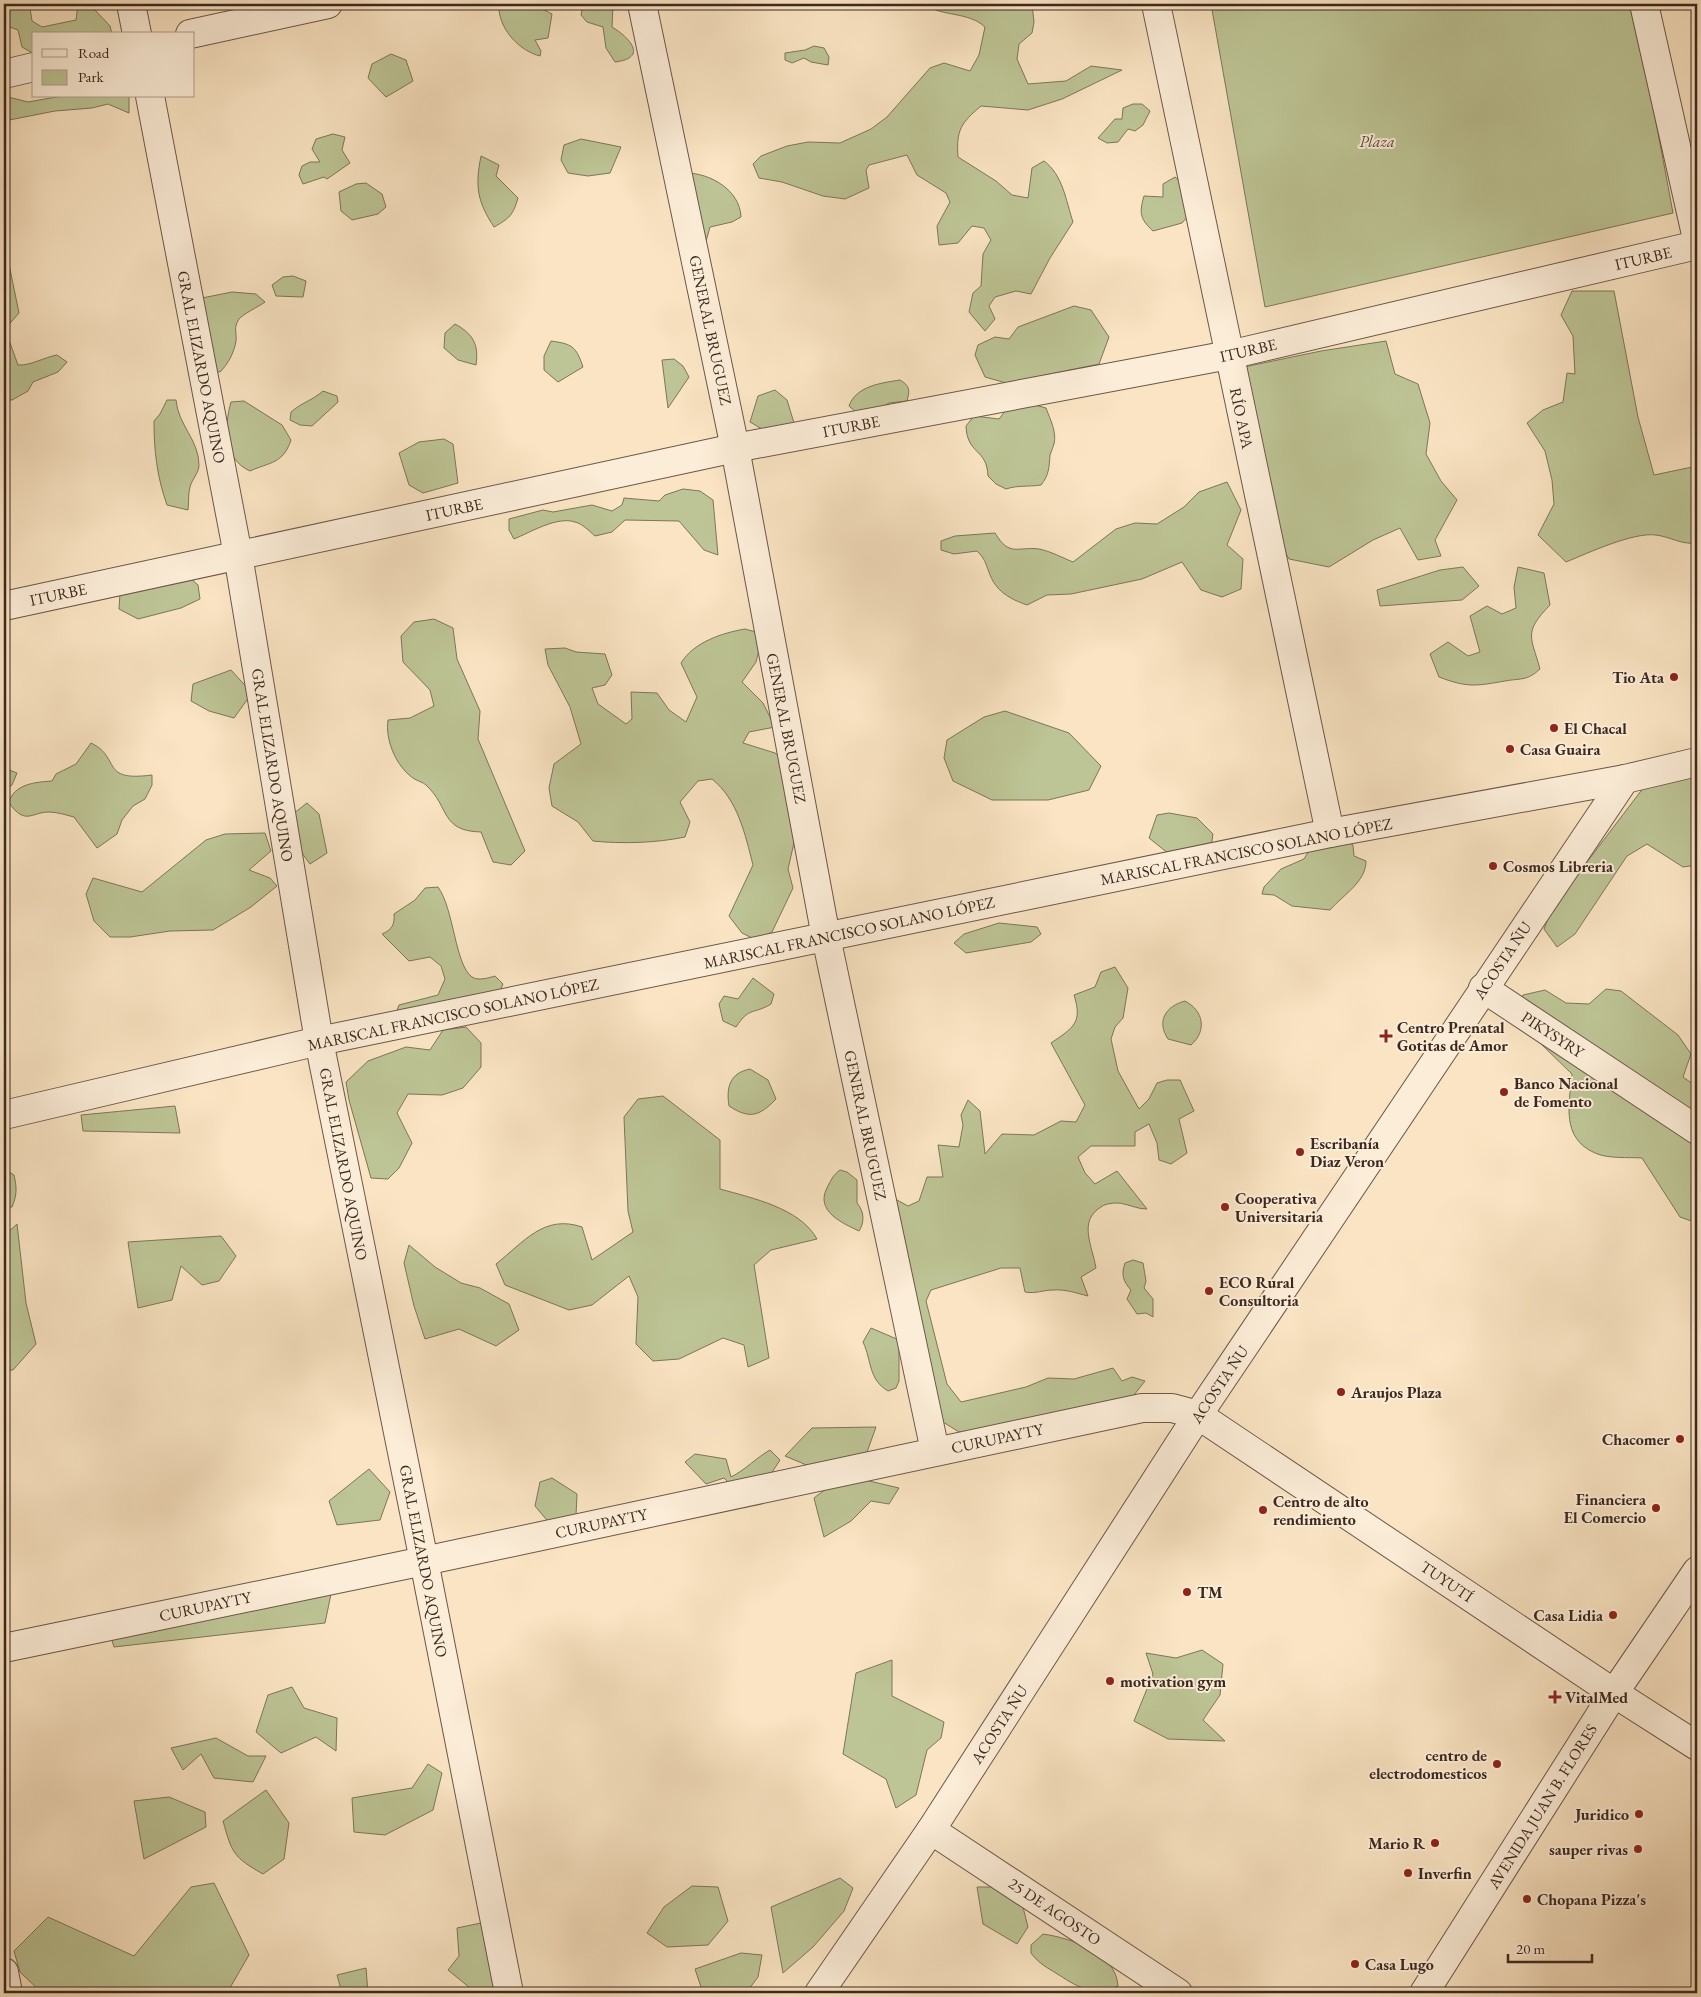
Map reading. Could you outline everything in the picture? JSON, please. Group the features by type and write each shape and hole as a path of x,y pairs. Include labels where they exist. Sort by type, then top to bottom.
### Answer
{"street":[{"path":"131,4 137,32"},
{"path":"195,33 328,4"},
{"name":"GENERAL BRUGUEZ","path":"642,4 735,448 826,937 935,1451"},
{"name":"RÍO APA","path":"1156,4 1330,833"},
{"path":"1644,4 1697,239"},
{"path":"4,74 32,67"},
{"name":"GRAL ELIZARDO AQUINO","path":"150,98 238,555 319,1041 424,1561 508,1993"},
{"name":"ITURBE","path":"4,606 735,448 1229,355 1697,245"},
{"name":"MARISCAL FRANCISCO SOLANO LÓPEZ","path":"4,1115 319,1041 1330,833 1625,779 1697,762"},
{"name":"ACOSTA ÑU","path":"819,1993 932,1830 1198,1415 1625,779"},
{"name":"PIKYSYRY","path":"1483,988 1697,1130"},
{"name":"CURUPAYTY","path":"4,1648 424,1561 1142,1408 1172,1408 1198,1415"},
{"name":"TUYUTÍ","path":"1198,1415 1614,1693 1697,1746"},
{"name":"AVENIDA JUAN B. FLORES","path":"1424,1993 1614,1693 1697,1572"},
{"name":"25 DE AGOSTO","path":"932,1830 1178,1993"},
{"path":"4,1972 8,1993"}],"green space":[{"path":"4,4 27,4 30,8 32,21 42,27 76,20 78,4 96,4 95,10 110,26 112,32 32,32 32,53 22,47 18,30 4,25"},
{"path":"505,4 533,4 552,14 548,38 535,40 541,51 540,56 525,50 519,45 503,25 499,10"},
{"path":"583,4 613,4 612,27 624,36 633,47 631,56 625,60 615,62 606,48 603,27 587,22 581,15"},
{"path":"925,4 1032,4 1034,22 1032,33 1019,44 1017,59 1028,84 1066,81 1091,66 1122,70 1062,99 1028,110 981,106 964,122 959,133 958,157 996,181 1012,195 1028,198 1032,168 1044,161 1056,173 1060,181 1073,222 1050,258 1031,294 1016,291 995,297 989,306 995,319 985,331 969,312 973,293 981,286 983,254 991,240 984,228 972,226 958,243 939,245 937,226 950,202 946,193 917,175 907,155 869,165 866,170 869,188 845,199 823,196 782,182 759,178 753,164 761,156 787,146 808,142 840,143 871,129 887,117 930,68 944,63 970,71 979,55 985,27 971,18 938,11"},
{"name":"Plaza","path":"1211,4 1634,4 1673,213 1265,307"},
{"path":"814,46 824,48 829,57 828,65 811,62 804,58 792,63 785,60 785,53 805,50"},
{"path":"391,54 406,60 413,81 386,97 368,78 372,64"},
{"path":"4,96 28,102 51,98 129,98 129,113 108,104 92,108 55,111 4,121"},
{"path":"1133,104 1142,104 1150,111 1143,125 1135,131 1128,129 1118,142 1107,143 1098,138 1115,119 1122,119 1123,108"},
{"path":"333,134 345,137 342,150 350,163 327,179 324,177 303,184 299,175 302,166 310,162 320,162 312,149 316,139"},
{"path":"581,139 621,147 610,173 588,176 568,173 561,160 564,145"},
{"path":"481,156 499,165 496,176 518,198 510,215 494,227 484,209 479,193 478,176"},
{"path":"686,173 705,176 722,185 729,191 739,207 741,217 732,222 710,227 705,245"},
{"path":"1175,177 1183,184 1190,214 1182,223 1153,231 1143,219 1141,207 1144,196 1163,197 1163,184"},
{"path":"366,183 382,194 386,207 378,214 352,220 341,211 339,192 356,184"},
{"path":"4,240 19,313 5,329 18,365 57,355 67,362 58,372 33,382 28,391 12,400 4,400"},
{"path":"293,276 306,281 303,297 276,296 272,285 283,277"},
{"path":"1572,291 1614,291 1638,417 1654,475 1697,466 1697,543 1686,543 1656,535 1646,535 1611,544 1566,562 1538,535 1554,504 1552,480 1545,451 1527,423 1543,410 1563,402 1567,373 1575,374 1573,336 1561,315"},
{"path":"232,292 256,294 265,302 239,319 236,328 235,345 230,358 220,372 212,371 202,298"},
{"path":"1074,306 1091,310 1109,337 1099,364 1006,383 985,377 975,355 978,345 995,337 1009,339 1018,327"},
{"path":"455,324 473,340 477,351 476,365 458,360 444,348 445,333"},
{"path":"551,341 564,343 572,347 578,354 583,367 558,382 544,370 544,356"},
{"path":"1386,341 1395,374 1418,384 1430,423 1426,454 1441,481 1457,500 1435,540 1441,556 1418,560 1400,528 1373,540 1329,567 1289,559 1262,512 1244,367 1321,351"},
{"path":"674,359 683,366 689,377 668,408 662,360"},
{"path":"900,380 906,384 908,389 907,401 889,403 869,415 857,413 849,406 852,399 863,390 877,384"},
{"path":"775,390 787,400 794,423 787,432 762,429 750,422 758,396"},
{"path":"323,391 337,396 338,402 312,426 300,425 290,420 291,412"},
{"path":"167,400 176,400 180,417 196,448 198,456 199,468 190,487 188,510 167,505 158,474 154,421"},
{"path":"244,401 282,425 291,440 288,448 280,458 270,464 250,471 241,466 235,459 230,450 227,432 231,402"},
{"path":"1031,404 1046,408 1054,430 1054,445 1050,455 1046,478 1041,485 1006,489 996,484 988,476 984,460 970,442 966,426 974,416 999,419 1006,410"},
{"path":"444,439 453,444 458,483 423,493 409,485 399,453 419,442"},
{"path":"1227,482 1241,510 1227,545 1243,559 1241,589 1222,597 1201,590 1182,562 1142,579 1071,594 1047,595 1027,605 1009,597 999,589 977,551 954,554 941,550 941,541 955,536 995,533 1005,546 1010,548 1039,549 1073,562 1116,529 1135,523 1157,524 1184,507 1199,492"},
{"path":"683,489 700,491 713,500 718,555 704,550 679,521 625,520 612,532 595,536 581,524 568,521 552,523 514,539 509,530 509,519 543,510 553,512 592,505 612,511 622,505 624,498 659,501 665,495"},
{"path":"1463,567 1479,586 1462,600 1380,606 1377,590 1440,570"},
{"path":"1518,567 1544,573 1550,605 1536,622 1532,635 1532,642 1540,669 1531,676 1524,678 1479,685 1457,683 1439,677 1430,654 1448,642 1468,656 1480,652 1470,616 1487,606 1502,614 1516,608 1514,587"},
{"path":"190,578 198,585 200,599 181,608 138,619 119,609 120,593"},
{"path":"434,619 453,628 457,659 480,711 478,739 525,851 511,865 493,862 481,832 468,831 452,822 434,793 426,785 413,778 402,767 390,744 388,720 410,718 434,706 430,690 403,662 401,636 414,622"},
{"path":"745,629 763,634 756,662 742,682 763,703 775,727 749,732 743,743 775,753 786,761 799,821 788,869 793,888 772,932 756,940 742,933 729,916 753,865 734,807 721,787 712,779 698,781 680,802 690,822 685,837 662,841 593,841 578,822 552,806 549,788 554,764 581,744 570,707 548,665 545,649 565,648 576,652 605,654 612,675 605,685 592,688 598,704 626,724 632,719 631,692 657,693 669,710 686,722 697,697 681,663 693,649 701,644 718,636"},
{"path":"231,670 252,693 234,718 209,711 191,701 193,684"},
{"path":"1005,711 1069,733 1101,766 1089,790 1048,800 992,800 953,781 944,758 947,740 984,717"},
{"path":"91,743 106,755 118,772 124,775 135,776 152,775 152,785 145,799 133,806 122,820 117,834 97,848 74,817 49,812 24,816 9,803 11,797 20,788 32,783 52,781 56,774 76,764"},
{"path":"1697,761 1697,865 1683,867 1647,844 1627,856 1575,934 1557,947 1544,929 1552,908 1647,783"},
{"path":"4,768 17,773 12,785 4,791"},
{"path":"307,803 319,814 327,853 310,864 299,849 293,814"},
{"path":"1169,813 1197,818 1213,834 1211,847 1169,854 1149,838 1157,815"},
{"path":"265,833 271,851 249,870 270,878 277,886 251,907 213,930 170,931 130,937 110,937 94,921 86,894 93,878 142,892 206,840 225,834"},
{"path":"1340,837 1353,845 1354,856 1366,861 1365,869 1353,888 1330,910 1292,906 1274,895 1262,894 1264,887 1281,869 1304,859 1310,849"},
{"path":"438,887 448,909 458,949 466,971 477,979 495,976 503,984 498,996 396,1013 399,1005 438,995 445,979 441,966 430,957 409,961 382,934 392,926 394,914 415,900 425,888"},
{"path":"999,923 1037,927 1041,934 1031,942 966,953 954,943 964,934"},
{"path":"1115,967 1128,988 1123,1018 1115,1027 1111,1039 1118,1071 1139,1109 1149,1099 1157,1083 1167,1080 1180,1080 1194,1111 1179,1119 1187,1153 1171,1164 1159,1160 1157,1143 1149,1124 1135,1132 1135,1146 1091,1146 1078,1157 1085,1173 1095,1184 1117,1171 1147,1209 1115,1203 1103,1206 1094,1213 1088,1226 1088,1234 1096,1268 1081,1277 1088,1296 1062,1290 1025,1292 1020,1268 1001,1268 931,1290 926,1301 947,1384 961,1402 1026,1387 1048,1378 1074,1379 1113,1368 1122,1381 1132,1377 1145,1381 1127,1404 964,1435 938,1419 892,1216 897,1200 908,1206 919,1201 927,1177 943,1177 938,1145 959,1147 963,1125 961,1115 968,1100 980,1111 985,1154 1002,1134 1034,1135 1061,1121 1076,1122 1085,1105 1051,1043 1074,1024 1077,1012 1074,995 1095,987 1101,972"},
{"path":"753,978 774,994 771,1004 748,1013 736,1027 723,1021 719,1004 724,996 738,999"},
{"path":"1606,989 1621,991 1678,1035 1691,1054 1683,1077 1697,1087 1697,1223 1680,1217 1642,1158 1600,1155 1584,1147 1572,1130 1570,1120 1572,1074 1509,1013 1523,995 1545,990 1566,1003 1589,1004"},
{"path":"1185,1001 1196,1010 1201,1021 1199,1034 1191,1045 1168,1039 1163,1026 1163,1020 1168,1010 1178,1003"},
{"path":"466,1027 481,1043 481,1067 463,1088 442,1095 408,1094 397,1113 412,1143 399,1168 388,1179 371,1178 349,1100 346,1082 368,1061 406,1047 430,1050 443,1030"},
{"path":"750,1069 768,1080 776,1099 764,1110 754,1114 742,1113 729,1106 728,1093 731,1082 738,1074"},
{"path":"663,1096 720,1140 720,1189 760,1201 787,1212 809,1228 817,1239 771,1250 754,1265 769,1358 748,1367 744,1345 723,1338 679,1359 653,1361 636,1344 638,1297 629,1276 592,1305 569,1310 505,1285 496,1264 535,1232 556,1224 582,1227 592,1260 633,1232 628,1211 624,1117 638,1099"},
{"path":"175,1106 180,1133 83,1131 81,1115"},
{"path":"6,1170 14,1175 15,1180 16,1195 12,1207 4,1207 4,1171"},
{"path":"840,1170 847,1172 857,1180 857,1203 863,1217 859,1231 838,1220 827,1210 824,1196 834,1176"},
{"path":"17,1224 26,1303 36,1344 13,1370 4,1370 3,1348 9,1327 5,1277 9,1261 4,1236"},
{"path":"221,1236 236,1256 219,1281 202,1285 181,1266 172,1300 138,1308 128,1242"},
{"path":"409,1245 435,1267 461,1283 480,1288 509,1304 519,1330 496,1346 459,1329 425,1339 414,1306 404,1263"},
{"path":"1133,1260 1143,1263 1146,1281 1144,1288 1153,1299 1153,1317 1146,1313 1137,1314 1127,1299 1131,1290 1126,1284 1123,1271 1125,1263"},
{"path":"871,1328 899,1340 899,1381 896,1388 888,1391 877,1381 871,1369 863,1342"},
{"path":"876,1427 866,1455 816,1469 785,1456 812,1428"},
{"path":"770,1450 780,1460 771,1474 732,1486 724,1478 706,1484 685,1462 695,1454 726,1459 731,1477"},
{"path":"369,1469 390,1492 380,1520 337,1525 329,1501"},
{"path":"552,1478 577,1494 576,1515 551,1525 535,1506 540,1482"},
{"path":"865,1480 899,1488 889,1504 871,1501 851,1521 824,1537 814,1498 835,1482"},
{"path":"331,1594 325,1623 114,1647 110,1634"},
{"path":"1202,1650 1223,1664 1220,1695 1203,1720 1225,1741 1168,1739 1134,1721 1153,1674 1146,1653 1176,1658"},
{"path":"892,1660 892,1696 944,1722 941,1738 927,1750 916,1795 896,1808 886,1779 843,1754 856,1673"},
{"path":"292,1687 304,1708 337,1718 336,1751 316,1737 281,1753 256,1732 268,1695"},
{"path":"216,1738 248,1756 266,1756 253,1782 214,1778 201,1754 183,1770 171,1748"},
{"path":"428,1764 442,1773 433,1810 385,1835 354,1832 352,1798 412,1788"},
{"path":"266,1790 289,1823 284,1859 263,1874 245,1863 235,1853 223,1821"},
{"path":"169,1797 205,1812 206,1827 144,1859 134,1801"},
{"path":"840,1878 853,1888 844,1911 813,1947 783,1973 771,1907"},
{"path":"214,1883 249,1955 227,1993 42,1993 20,1972 14,1951 48,1917 134,1956 191,1887"},
{"path":"692,1886 718,1887 728,1921 708,1945 667,1947 647,1933 664,1907"},
{"path":"977,1887 1018,1887 1028,1927 1017,1944 983,1924"},
{"path":"481,1923 501,1993 472,1993 470,1988 448,1970 459,1956 457,1928"},
{"path":"1043,1934 1078,1943 1101,1956 1115,1974 1118,1986 1102,1991 1087,1990 1073,1984 1044,1966 1031,1953 1031,1945"},
{"path":"741,1953 762,1955 758,1977 746,1993 703,1993 695,1969"},
{"path":"366,1968 368,1993 342,1993 337,1975"}],"place":[{"name":"Tio Ata","path":"1674,677"},
{"name":"El Chacal","path":"1554,728"},
{"name":"Casa Guaira","path":"1510,749"},
{"name":"Cosmos Libreria","path":"1493,866"},
{"name":"Centro Prenatal Gotitas de Amor","path":"1386,1036"},
{"name":"Banco Nacional de Fomento","path":"1504,1092"},
{"name":"Escribanía Diaz Veron","path":"1300,1152"},
{"name":"Cooperativa Universitaria","path":"1225,1207"},
{"name":"ECO Rural Consultoria","path":"1209,1291"},
{"name":"Araujos Plaza","path":"1341,1392"},
{"name":"Chacomer","path":"1680,1439"},
{"name":"Financiera El Comercio","path":"1656,1508"},
{"name":"Centro de alto rendimiento","path":"1263,1510"},
{"name":"TM","path":"1187,1592"},
{"name":"Casa Lidia","path":"1613,1615"},
{"name":"motivation gym","path":"1110,1681"},
{"name":"VitalMed","path":"1555,1697"},
{"name":"centro de electrodomesticos","path":"1497,1764"},
{"name":"Juridico","path":"1639,1814"},
{"name":"Mario R","path":"1435,1843"},
{"name":"sauper rivas","path":"1638,1849"},
{"name":"Inverfin","path":"1408,1873"},
{"name":"Chopana Pizza's","path":"1527,1899"},
{"name":"Casa Lugo","path":"1355,1964"}]}
